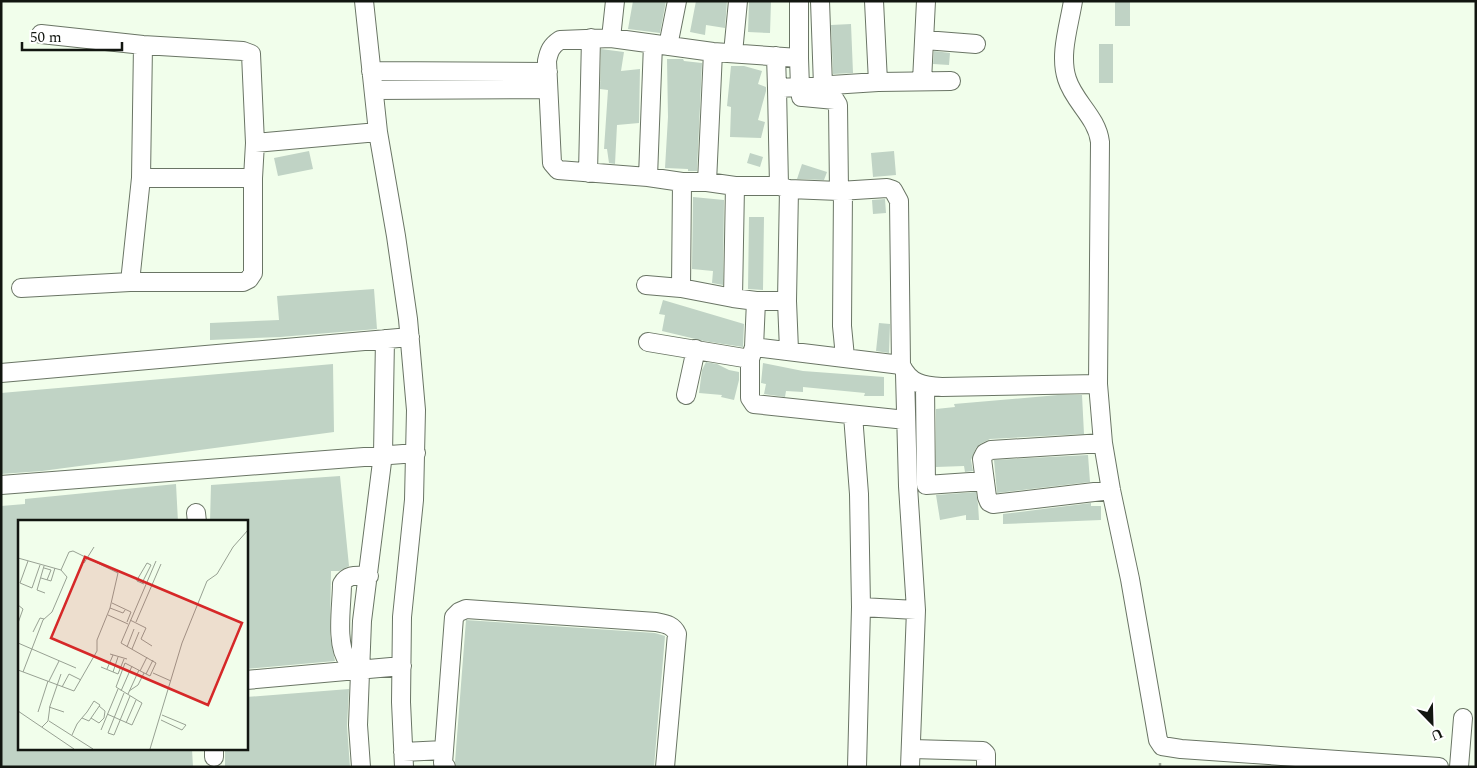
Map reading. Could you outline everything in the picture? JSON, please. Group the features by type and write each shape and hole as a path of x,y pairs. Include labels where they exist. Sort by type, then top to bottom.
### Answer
{"street":[{"path":"364,1 378,132 396,236 410,337 416,410 414,500 402,618 403,760 445,758 454,617 466,609 656,622 674,628 677,634 665,767"},
{"path":"611,38 615,1"},
{"path":"648,177 660,45 677,1"},
{"path":"733,53 738,1"},
{"path":"799,1 801,92"},
{"path":"820,1 823,86"},
{"path":"874,1 878,82"},
{"path":"922,81 926,1"},
{"path":"1073,1 1064,53 1067,79 1090,116 1100,142 1098,384 1103,443 1130,579 1158,740 1162,746 1181,749 1336,758 1439,767"},
{"path":"21,288 130,282 243,282 249,279 253,273 252,178 255,143 251,54 243,51 143,45 41,34"},
{"path":"588,173 591,38"},
{"path":"799,58 712,52 611,38 560,40 550,48 547,61 552,163 558,170 648,177 682,182 784,188 841,190 887,188 893,190 899,201 903,370 916,610 911,758 931,759 983,752 986,754 986,767"},
{"path":"925,40 976,44"},
{"path":"130,282 141,178 143,45"},
{"path":"707,182 712,52"},
{"path":"776,56 784,188 790,350"},
{"path":"371,72 463,80 548,81"},
{"path":"374,90 463,80"},
{"path":"778,93 801,92 823,86 878,82 951,81"},
{"path":"801,92 835,100 838,105 842,326 845,357"},
{"path":"255,143 378,132"},
{"path":"141,178 252,178"},
{"path":"682,182 682,288"},
{"path":"733,298 735,186"},
{"path":"646,284 682,288 756,301 787,301"},
{"path":"756,301 750,398 754,404 853,416 906,420"},
{"path":"1,373 410,337"},
{"path":"361,767 358,725 362,621 383,454 385,339"},
{"path":"648,342 696,349 752,353 790,350 845,357 903,370 916,382 925,386 1098,384"},
{"path":"686,395 696,349"},
{"path":"925,386 926,486 984,481"},
{"path":"853,416 860,494 861,607 857,767"},
{"path":"1103,443 990,450 985,453 982,459 984,481 987,497 989,502 993,504 1111,490"},
{"path":"1,485 383,454 416,453"},
{"path":"360,671 348,661 342,647 342,584 345,578 349,576 369,576"},
{"path":"861,607 916,610"},
{"path":"248,680 402,666"},
{"path":"1459,767 1463,718"}],"building":[{"path":"633,1 666,1 660,33 628,29"},
{"path":"696,1 727,1 725,28 706,25 705,35 690,32"},
{"path":"749,1 771,1 770,33 748,32"},
{"path":"1115,1 1130,1 1130,26 1115,26"},
{"path":"851,24 853,73 833,74 831,25"},
{"path":"1099,44 1113,44 1113,83 1099,83"},
{"path":"601,49 624,52 621,71 640,69 639,123 617,125 615,164 609,163 607,149 604,149 608,90 600,89"},
{"path":"934,51 950,53 949,65 933,64"},
{"path":"667,59 683,59 684,61 702,63 697,171 665,168 668,117"},
{"path":"731,66 744,66 762,71 758,84 766,87 766,91 758,120 765,122 761,138 730,137 731,107 727,106"},
{"path":"309,151 313,169 278,176 274,158"},
{"path":"894,151 896,175 873,177 871,153"},
{"path":"750,153 763,157 760,167 747,163"},
{"path":"802,164 827,172 824,180 797,179"},
{"path":"693,197 724,200 723,285 712,283 713,271 692,269"},
{"path":"885,199 886,213 873,214 872,200"},
{"path":"749,217 764,217 763,290 748,289"},
{"path":"374,289 377,329 280,337 210,340 210,323 279,320 277,296"},
{"path":"663,300 744,324 743,347 704,341 662,331 665,315 659,314"},
{"path":"879,323 890,324 889,353 876,351"},
{"path":"706,362 739,372 734,400 721,397 722,395 699,393 702,370"},
{"path":"763,363 803,371 884,377 884,396 864,396 865,393 803,387 803,392 786,391 785,397 764,394 766,384 761,383"},
{"path":"333,364 334,432 42,471 1,474 1,393"},
{"path":"1058,395 1082,395 1084,434 990,439 976,448 971,460 973,471 965,472 964,466 936,467 936,409 955,407 954,404"},
{"path":"1088,455 1090,482 997,493 994,460"},
{"path":"340,476 349,566 339,571 331,571 330,635 335,661 248,669 248,520 210,520 211,485"},
{"path":"176,484 178,520 18,520 18,750 192,750 193,767 1,767 1,506 25,504 25,499"},
{"path":"976,492 979,520 966,520 966,515 940,520 936,495"},
{"path":"1091,503 1091,506 1101,506 1101,520 1003,524 1003,514"},
{"path":"466,620 655,633 665,636 654,767 456,767"},
{"path":"349,689 347,726 350,767 225,767 225,750 248,750 248,697"}]}
